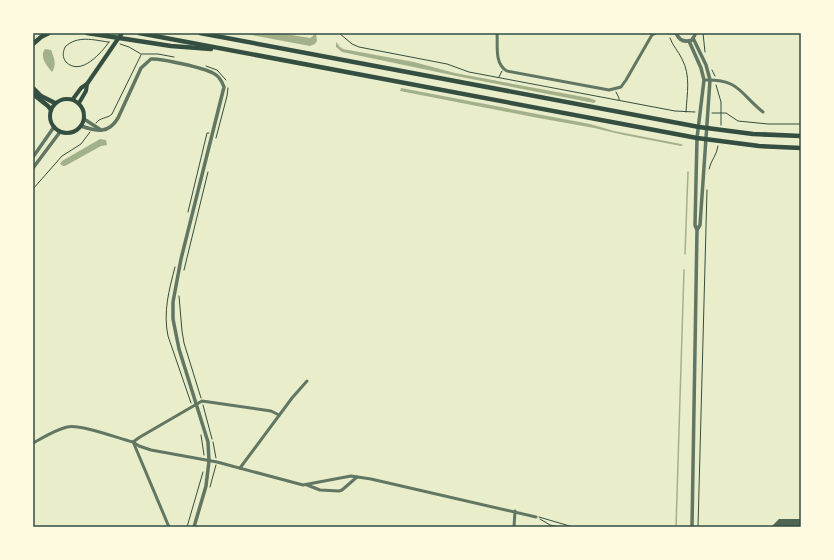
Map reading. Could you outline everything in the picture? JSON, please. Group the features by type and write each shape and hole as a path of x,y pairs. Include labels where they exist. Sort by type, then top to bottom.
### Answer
{"main road":[{"path":"33,44 41,37 49,33"},
{"path":"87,33 177,46 229,50"},
{"path":"73,99 81,88 87,84 122,33"},
{"path":"139,33 706,140 759,146 801,148"},
{"path":"200,33 698,127 753,134 801,136"},
{"path":"212,33 229,38"},
{"path":"79,103 86,91 87,84"},
{"path":"33,88 41,96 55,103"},
{"path":"33,94 51,110"},
{"path":"64,99 73,99 79,103 84,112 84,120 81,126 72,132 60,132 54,127 50,118 51,110 55,103 64,99"}],"street":[{"path":"498,33 498,60 504,69 609,90 614,90 621,87 648,40 656,33"},
{"path":"668,33 676,33 682,40 689,41 696,33"},
{"path":"693,38 706,65 710,80 700,225 697,230"},
{"path":"689,41 701,68 704,80 697,138 692,527"},
{"path":"81,126 94,131 109,128 116,122 141,68 151,59 207,70 222,81 224,87 181,259 173,302 173,319 177,342 208,442 210,461 206,486 194,527"},
{"path":"704,80 726,81 735,85 764,112"},
{"path":"84,120 102,130"},
{"path":"33,157 54,127"},
{"path":"33,168 60,132"},
{"path":"240,468 292,398 307,381"},
{"path":"133,442 202,401 271,411 279,415"},
{"path":"33,443 58,430 74,426 133,442 141,447 151,450 216,462 307,485 320,490 342,490 357,477"},
{"path":"133,442 168,527"},
{"path":"307,485 342,478 357,477 515,511 536,517"},
{"path":"514,527 515,511"}],"path":[{"path":"338,33 358,47 447,64 469,72 674,111 700,112"},
{"path":"668,33 670,40 682,57 687,74 688,82 686,112"},
{"path":"107,44 97,57 83,65 78,66 70,64 65,60 63,54 64,48 68,44 75,40 83,39 121,44 141,54 163,54 178,58"},
{"path":"200,64 217,70 224,76 227,84 227,96 215,140"},
{"path":"498,78 504,69"},
{"path":"614,90 619,100"},
{"path":"708,113 726,113 738,121 768,124 801,124"},
{"path":"720,130 722,113"},
{"path":"708,170 716,154 719,142"},
{"path":"183,273 209,166"},
{"path":"698,527 707,186"},
{"path":"179,294 184,343 216,453 216,462 209,492"},
{"path":"187,527 201,481 204,460 200,432"},
{"path":"536,517 559,527"},
{"path":"536,517 573,527"}],"shaded area":[{"path":"241,33 279,33 310,38 314,33 316,33 317,41 315,44 310,46"},
{"path":"336,42 343,49 414,62 455,73 589,98 596,101 594,103 342,52 336,47"},
{"path":"45,49 51,50 53,55 55,64 52,72 43,58 43,52"},
{"path":"401,88 590,124 614,131 683,145 681,146 400,91"},
{"path":"100,139 106,140 107,145 101,146 65,166 60,164 62,161"}],"building":[{"path":"779,519 800,519 800,527 771,527"}],"waterway":[{"path":"685,254 688,172"},
{"path":"676,527 684,270"}]}
